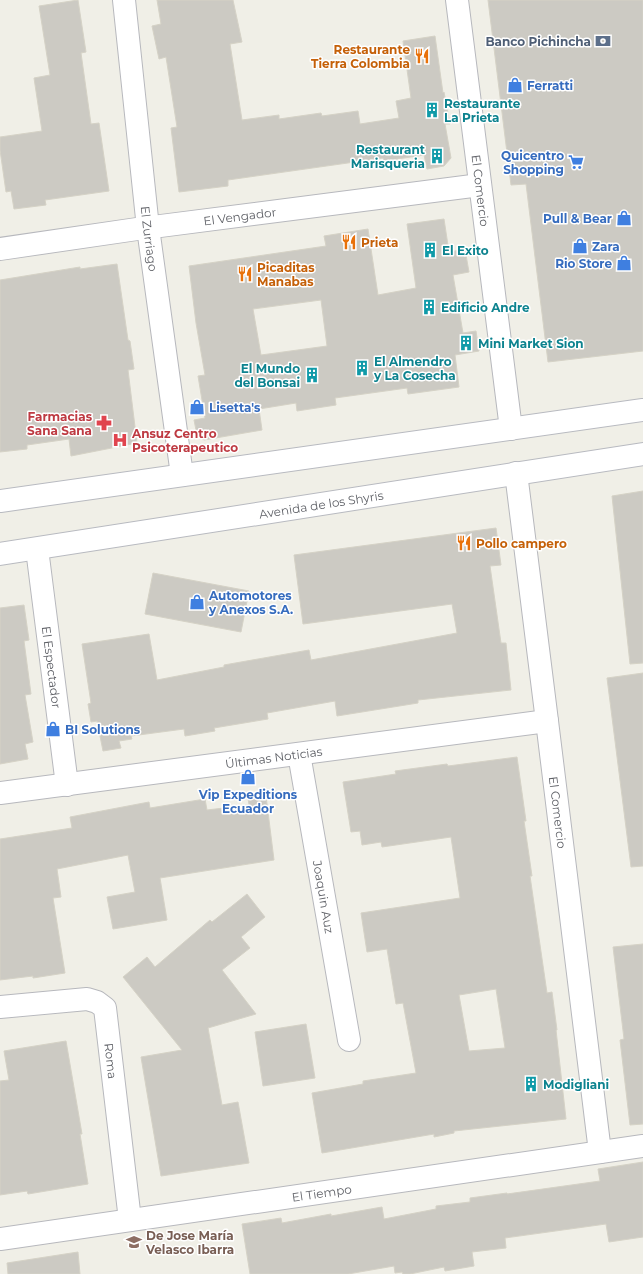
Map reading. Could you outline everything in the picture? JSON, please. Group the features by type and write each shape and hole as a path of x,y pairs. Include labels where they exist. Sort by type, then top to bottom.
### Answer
{"street":[{"name":"El Zurriago","path":"124,0 148,228 182,475"},
{"name":"El Comercio","path":"457,0 511,429"},
{"name":"El Vengador","path":"0,249 148,228 480,185"},
{"path":"0,501 643,410"},
{"name":"Avenida de los Shyris","path":"0,554 643,454"},
{"name":"El Comercio","path":"516,474 548,720 600,1152"},
{"name":"El Espectador","path":"37,549 67,785"},
{"name":"Últimas Noticias","path":"0,794 548,720"},
{"name":"Joaquin Auz","path":"299,754 349,1040"},
{"name":"Roma","path":"0,1007 87,999 96,1002 105,1008 130,1220"},
{"name":"El Tiempo","path":"0,1239 643,1146"}],"building":[{"path":"78,0 86,52 81,53 91,124 99,123 109,191 45,200 46,205 14,209 11,191 6,192 0,150 0,137 42,131 34,78 50,75 39,6"},
{"path":"157,0 233,0 242,42 230,44 242,120 279,115 279,119 321,113 322,116 358,111 360,124 399,118 396,101 411,98 403,41 435,36 443,93 444,92 450,124 445,124 451,158 444,166 427,169 424,155 384,161 383,158 228,180 228,186 179,192 171,128 177,127 166,57 159,59 152,26 161,24"},
{"name":"Quicentro Shopping","path":"488,0 643,0 643,351 548,362 526,184 511,185"},
{"path":"444,219 449,252 465,249 469,272 453,275 463,333 476,331 479,351 455,355 459,387 408,394 407,388 335,398 336,405 297,411 296,403 259,409 262,430 204,440 197,435 194,420 205,418 198,376 205,375 196,323 189,266 326,246 324,236 368,229 378,295 416,288 407,224","holes":["321,300 327,346 261,355 253,309"]},
{"path":"117,264 128,340 130,341 134,369 128,370 137,443 71,456 69,439 27,445 27,449 0,452 0,280 80,267 80,269"},
{"path":"643,491 643,663 630,664 612,496"},
{"path":"496,528 501,565 490,566 501,643 506,643 511,690 418,700 418,703 337,716 335,701 267,713 268,719 214,728 215,731 185,736 184,729 131,736 132,739 119,741 121,748 103,751 97,721 91,722 88,704 91,703 82,644 149,634 157,680 224,667 224,665 309,650 311,660 457,633 452,604 303,624 294,555"},
{"name":"Automotores y Anexos S.A.","path":"153,573 249,591 241,632 145,614"},
{"path":"24,605 29,640 24,641 31,694 25,695 33,742 25,744 28,759 0,764 0,608"},
{"path":"643,673 643,866 631,867 607,678"},
{"path":"517,757 532,876 530,876 547,993 552,992 566,1119 454,1131 454,1133 434,1137 434,1134 322,1153 312,1093 363,1084 363,1081 416,1073 403,1003 396,1004 387,949 367,952 361,913 460,898 451,837 382,847 381,842 362,845 360,831 351,832 343,782 396,774 395,771 447,764 448,766","holes":["496,989 505,1048 469,1051 459,995"]},
{"path":"266,796 274,860 160,878 167,920 113,929 107,897 135,892 128,855 57,869 61,897 53,898 65,973 33,978 33,976 0,980 0,839 72,828 70,817 149,802 150,808 205,799 207,810 249,805 248,798"},
{"path":"247,894 265,917 241,937 250,948 222,970 256,1014 208,1028 222,1105 238,1102 249,1163 161,1176 141,1057 182,1050 123,977 147,957 155,967 210,920 212,922"},
{"path":"643,944 643,1124 630,1125 620,1040 624,1039 613,947"},
{"path":"306,1024 315,1078 263,1086 255,1032"},
{"path":"66,1041 82,1134 80,1134 88,1184 28,1194 27,1191 0,1195 0,1081 9,1080 4,1051"},
{"path":"643,1162 643,1237 609,1242 606,1224 505,1238 506,1248 472,1252 474,1266 445,1271 444,1267 403,1274 402,1272 395,1273 394,1266 348,1274 250,1274 242,1224 281,1218 282,1223 382,1207 384,1219 436,1209 436,1206 470,1202 470,1198 600,1181 598,1169"},
{"path":"78,1252 80,1274 8,1274 7,1263"}],"place":[{"name":"Banco Pichincha","path":"603,41"},
{"name":"Restaurante Tierra Colombia","path":"422,56"},
{"name":"Ferratti","path":"515,85"},
{"name":"Restaurante La Prieta","path":"432,110"},
{"name":"Restaurant Marisqueria","path":"437,156"},
{"name":"Quicentro Shopping","path":"576,162"},
{"name":"Pull & Bear","path":"624,218"},
{"name":"Prieta","path":"349,242"},
{"name":"Zara","path":"580,246"},
{"name":"El Exito","path":"430,250"},
{"name":"Rio Store","path":"624,263"},
{"name":"Picaditas Manabas","path":"245,274"},
{"name":"Edificio Andre","path":"429,307"},
{"name":"Mini Market Sion","path":"466,343"},
{"name":"El Almendro y La Cosecha","path":"362,368"},
{"name":"El Mundo del Bonsai","path":"312,375"},
{"name":"Lisetta's","path":"197,407"},
{"name":"Farmacias Sana Sana","path":"104,423"},
{"name":"Ansuz Centro Psicoterapeutico","path":"120,440"},
{"name":"Pollo campero","path":"464,543"},
{"name":"Automotores y Anexos S.A.","path":"197,602"},
{"name":"BI Solutions","path":"53,729"},
{"name":"Vip Expeditions Ecuador","path":"248,777"},
{"name":"Modigliani","path":"531,1084"},
{"name":"De Jose María Velasco Ibarra","path":"134,1242"}]}
